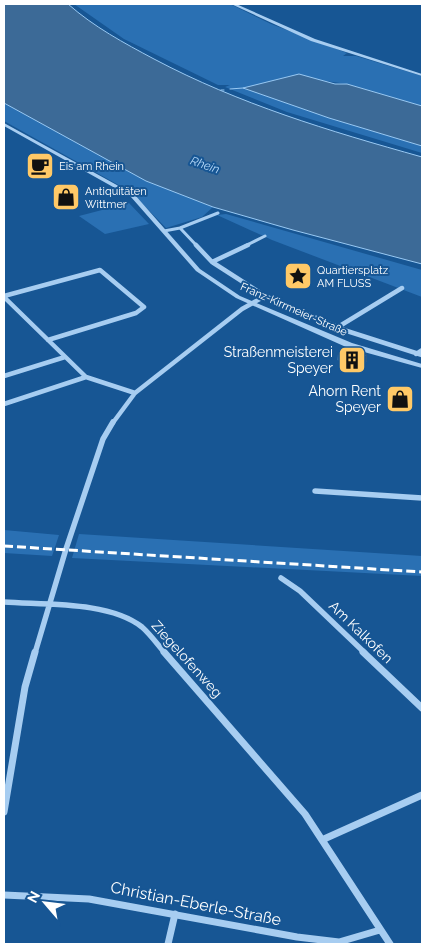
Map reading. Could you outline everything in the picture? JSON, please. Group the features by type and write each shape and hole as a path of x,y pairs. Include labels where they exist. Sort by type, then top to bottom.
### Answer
{"street":[{"path":"233,4 319,42 422,75"},
{"name":"Franz-Kirrmeier-Straße","path":"4,124 129,193 198,270 220,287 251,304 358,349 422,366"},
{"path":"164,231 180,228 218,213"},
{"path":"180,228 212,262 265,296 338,327 422,356"},
{"path":"212,262 265,236"},
{"path":"48,340 136,313 144,307 100,270 4,296 6,303 86,377 135,393"},
{"path":"338,327 402,288"},
{"path":"4,812 25,687 100,446 118,413 135,393 251,304 265,296"},
{"path":"416,354 422,350"},
{"path":"4,376 65,357"},
{"path":"4,404 86,377"},
{"path":"315,491 330,490 422,498"},
{"name":"Am Kalkofen","path":"281,578 300,591 422,708"},
{"name":"Ziegelofenweg","path":"4,602 112,611 142,627 259,759 324,840 390,944"},
{"path":"324,840 422,795"},
{"name":"Christian-Eberle-Straße","path":"4,894 57,894 89,897 339,942 368,936 380,930"},
{"path":"168,944 175,914"}],"shaded area":[{"path":"74,4 230,4 271,24 347,53 343,56 356,56 422,76 422,106 347,84 290,76 244,88 329,118 422,146 422,153 287,112 225,87 230,85 218,85 124,39"},
{"path":"4,103 146,181 213,207 202,217 166,228 131,192 4,121"},
{"path":"129,203 149,224 105,234 79,216"},
{"path":"226,214 422,270 422,297 272,240 217,215"},
{"path":"4,530 59,535 52,556 4,553"},
{"path":"79,534 422,556 422,576 72,558"}],"water":[{"name":"Rhein","path":"4,4 68,4 120,41 219,90 285,115 422,157 422,264 213,207 146,181 4,103"},
{"path":"299,74 335,84 347,84 422,106 422,146 329,118 243,88"}],"building":[{"path":"345,348 367,355 360,361 338,354"}],"waterway":[{"path":"230,89 243,88"}],"railway":[{"path":"4,546 422,572"}],"place":[{"name":"Eis am Rhein","path":"40,166"},
{"name":"Antiquitäten Wittmer","path":"66,197"},
{"name":"Quartiersplatz AM FLUSS","path":"298,276"},
{"name":"Straßenmeisterei Speyer","path":"352,360"},
{"name":"Ahorn Rent Speyer","path":"400,399"}]}
